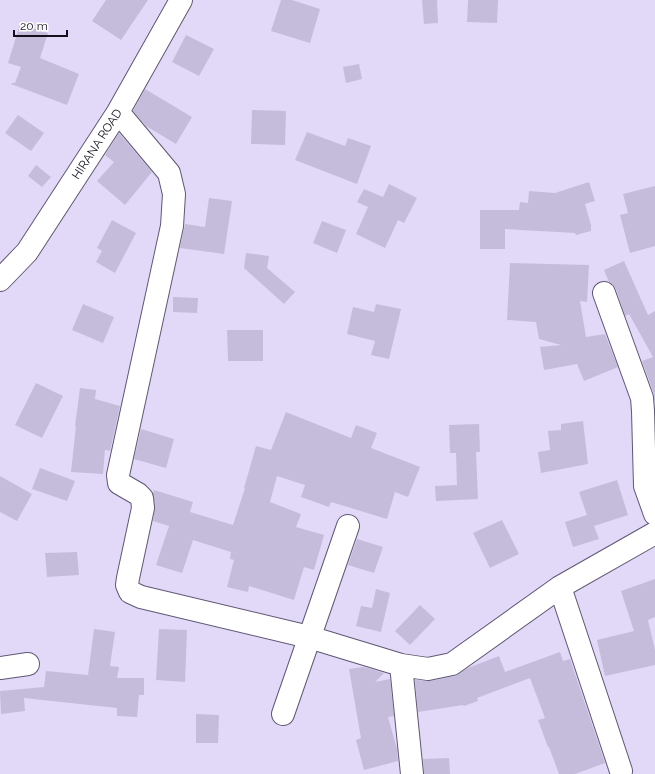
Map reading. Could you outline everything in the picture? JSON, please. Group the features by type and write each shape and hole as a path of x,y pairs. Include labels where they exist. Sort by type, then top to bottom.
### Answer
{"street":[{"name":"HIRANA ROAD","path":"0,280 26,252 118,112 181,0"},
{"path":"118,112 169,173 174,194 172,226 118,475 119,483 142,498 143,508 127,585 130,592 141,597 309,637 401,665 428,669 452,664 560,587 655,533"},
{"path":"604,293 642,398 644,486 655,514"},
{"path":"283,714 348,526"},
{"path":"560,587 621,771"},
{"path":"0,668 28,664"},
{"path":"401,665 412,774"}],"building":[{"path":"106,0 148,0 121,40 92,21"},
{"path":"281,0 292,0 320,9 310,43 271,31"},
{"path":"422,0 437,0 438,23 424,24"},
{"path":"468,0 498,0 497,23 467,22"},
{"path":"20,24 48,33 40,58 79,74 67,105 11,84 15,83 21,67 8,63"},
{"path":"186,35 214,49 199,76 172,62"},
{"path":"359,64 362,79 346,83 343,67"},
{"path":"145,89 192,117 176,144 146,126 133,111"},
{"path":"252,110 286,111 285,145 251,144"},
{"path":"18,115 44,133 31,151 5,133"},
{"path":"307,132 345,146 348,138 371,146 357,184 295,160"},
{"path":"119,133 152,172 125,205 97,181 114,162 105,155"},
{"path":"36,165 51,177 42,187 28,176"},
{"path":"589,182 595,201 585,204 591,225 591,231 576,235 575,233 505,229 505,249 480,249 480,210 519,210 520,202 528,203 529,191 555,193"},
{"path":"389,184 417,198 404,223 398,220 385,248 356,234 368,207 357,202 364,189 383,197"},
{"path":"655,186 655,246 630,253 620,215 628,213 623,194"},
{"path":"209,198 232,201 224,254 180,248 185,224 205,227"},
{"path":"112,220 136,233 115,273 96,262 102,251 97,248"},
{"path":"322,221 346,230 337,253 313,243"},
{"path":"246,253 269,256 267,268 295,292 284,304 244,268"},
{"path":"624,261 648,315 655,311 655,404 654,394 642,361 653,357 629,314 625,316 616,289 609,282 604,270"},
{"path":"510,263 589,265 587,302 580,301 586,337 605,334 618,367 584,381 577,364 544,370 540,347 561,345 539,339 536,322 507,320"},
{"path":"173,297 198,298 197,313 173,312"},
{"path":"83,304 114,317 103,343 72,330"},
{"path":"376,304 401,309 389,359 371,355 375,341 347,334 353,307 374,312"},
{"path":"227,330 263,330 263,361 228,361"},
{"path":"36,383 63,396 42,438 15,425"},
{"path":"80,388 96,390 95,399 120,406 110,451 105,450 103,474 71,472"},
{"path":"286,412 351,438 356,425 377,433 371,448 420,467 408,497 395,492 387,519 331,502 329,507 301,497 305,485 277,476 270,502 301,514 296,527 324,535 314,570 304,567 294,600 249,586 248,592 227,587 234,560 230,559 231,552 193,540 182,573 156,565 169,526 153,521 155,507 154,490 193,502 190,512 233,525 256,446 271,450"},
{"path":"583,421 588,464 541,473 538,452 550,450 548,431 561,430 561,424"},
{"path":"479,424 480,452 476,452 478,499 436,501 435,486 457,485 456,453 450,453 449,425"},
{"path":"141,429 174,439 166,468 134,459"},
{"path":"40,468 75,481 67,501 32,489"},
{"path":"0,476 32,494 17,521 0,512"},
{"path":"617,480 628,515 594,526 599,539 573,547 565,522 587,515 579,492"},
{"path":"502,520 519,554 490,568 473,533"},
{"path":"357,539 383,547 374,573 348,565"},
{"path":"77,552 79,575 47,577 45,553"},
{"path":"655,579 655,617 648,620 655,650 655,665 605,676 597,640 634,631 621,591"},
{"path":"376,589 390,593 381,632 356,626 361,606 372,608"},
{"path":"420,605 435,619 410,645 395,631"},
{"path":"94,629 115,632 110,666 119,667 117,678 144,678 144,695 139,695 137,717 117,716 117,708 24,698 25,711 1,714 0,691 44,687 46,671 88,675"},
{"path":"159,629 187,630 185,682 156,680"},
{"path":"560,652 563,661 570,659 605,763 575,774 559,774 538,720 545,718 530,678 477,698 478,701 464,706 418,712 415,680 430,681 455,676 468,668 499,656 505,672"},
{"path":"364,667 384,673 375,682 390,679 394,716 388,717 397,749 398,761 364,770 356,740 361,738 349,669"},
{"path":"196,714 219,715 218,743 196,743"},
{"path":"449,758 450,774 424,774 423,759"}]}
